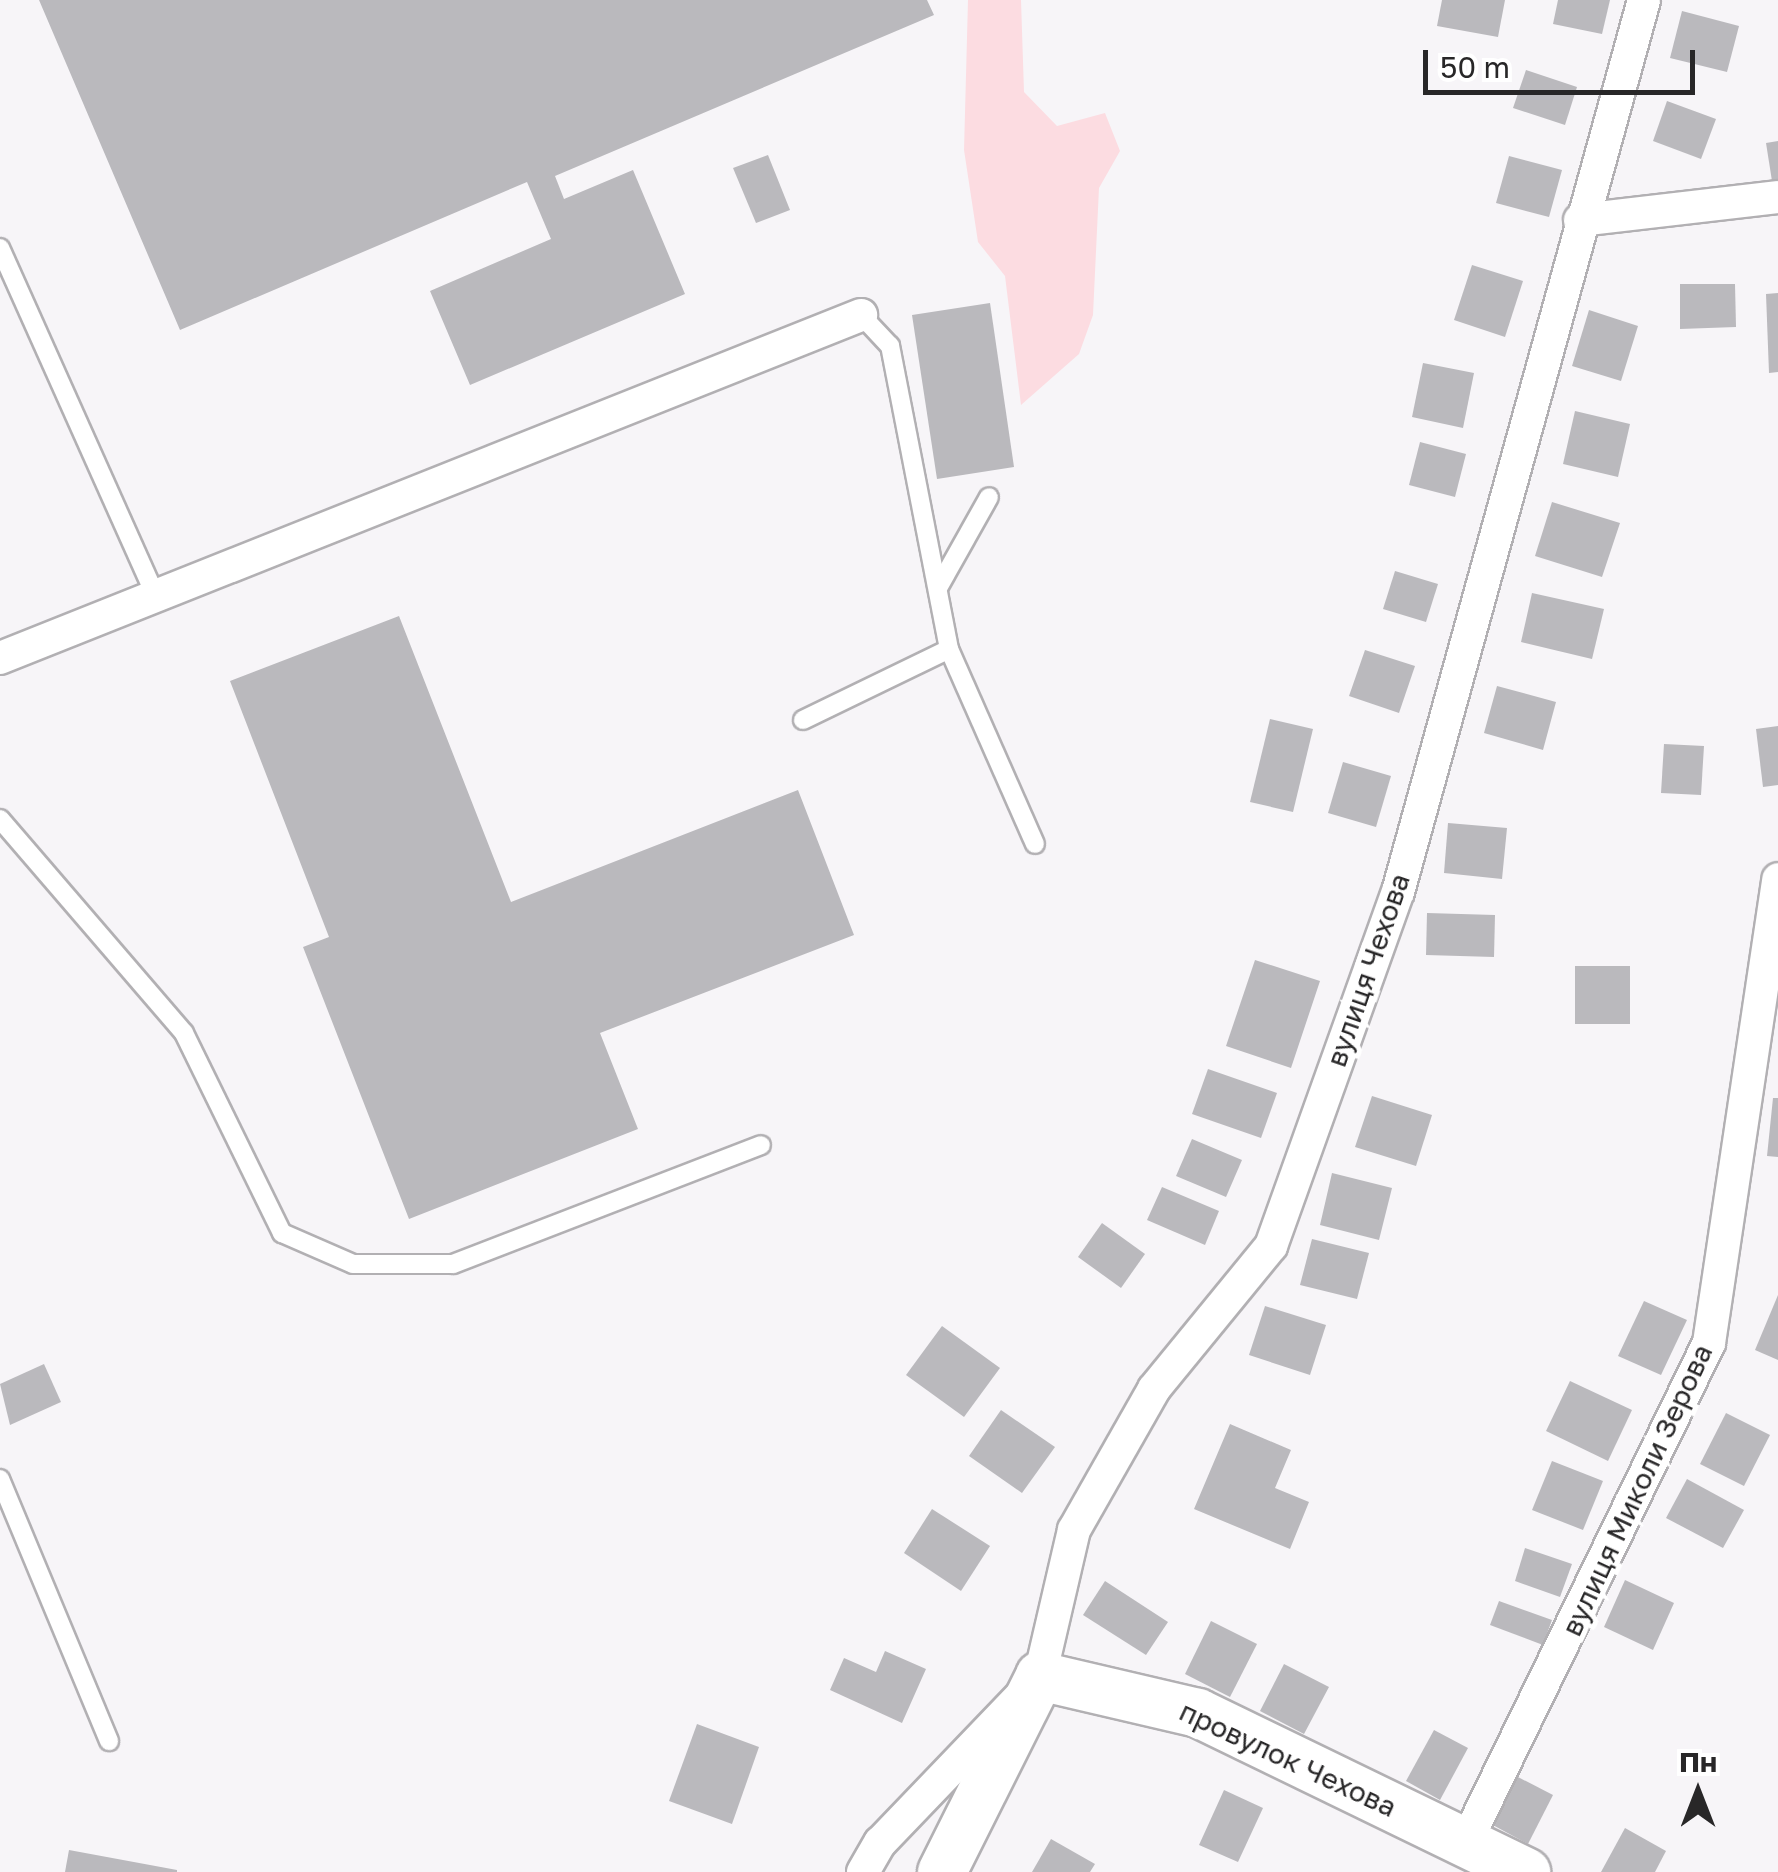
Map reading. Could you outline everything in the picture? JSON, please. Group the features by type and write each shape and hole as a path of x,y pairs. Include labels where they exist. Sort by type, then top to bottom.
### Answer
{"main road":[{"name":"провулок Чехова","path":"1040,1676 1198,1713 1526,1872"},
{"name":"вулиця Чехова","path":"942,1872 1040,1676"}],"street":[{"name":"вулиця Чехова","path":"1040,1676 1074,1530 1154,1389 1272,1246 1398,892 1580,220 1644,0"},
{"path":"1580,220 1778,197"},
{"path":"0,658 861,315"},
{"name":"вулиця Миколи Зерова","path":"1466,1842 1709,1343 1778,880"},
{"path":"863,1872 880,1843 1040,1676"}],"lane":[{"path":"0,248 156,595"},
{"path":"861,315 890,346 949,649 1035,844"},
{"path":"938,588 989,497"},
{"path":"803,720 949,649"},
{"path":"0,820 184,1033 282,1232 353,1264 453,1264 761,1145"},
{"path":"0,1479 109,1741"}],"shaded area":[{"path":"968,0 1021,0 1024,92 1057,126 1105,113 1120,151 1099,188 1093,315 1079,354 1021,405 1005,276 978,242 964,150"}],"building":[{"path":"39,0 927,0 934,15 555,176 564,199 633,170 685,294 470,385 430,291 551,239 527,182 180,330"},
{"path":"1442,0 1505,0 1498,37 1437,26"},
{"path":"1558,0 1610,0 1602,34 1553,24"},
{"path":"1682,11 1739,26 1727,72 1670,58"},
{"path":"1526,70 1577,87 1565,125 1513,108"},
{"path":"1667,101 1716,119 1701,159 1653,141"},
{"path":"1778,141 1778,180 1772,181 1766,143"},
{"path":"768,155 790,210 756,223 733,168"},
{"path":"1509,156 1562,170 1549,217 1496,203"},
{"path":"1472,265 1523,281 1505,337 1454,320"},
{"path":"1680,284 1735,284 1736,327 1680,329"},
{"path":"1778,293 1778,372 1769,373 1766,294"},
{"path":"990,303 1014,467 937,479 912,315"},
{"path":"1589,310 1638,326 1621,381 1572,366"},
{"path":"1423,363 1474,373 1463,428 1412,417"},
{"path":"1575,411 1630,424 1618,477 1563,464"},
{"path":"1420,442 1466,454 1455,497 1409,485"},
{"path":"1552,502 1620,523 1602,577 1535,556"},
{"path":"1395,571 1438,584 1426,622 1383,609"},
{"path":"1532,593 1604,609 1592,659 1521,642"},
{"path":"399,616 511,902 798,790 854,935 600,1033 638,1129 409,1219 303,947 329,937 230,681"},
{"path":"1365,650 1415,666 1399,713 1349,696"},
{"path":"1497,686 1556,702 1543,750 1484,733"},
{"path":"1270,719 1313,729 1293,812 1250,802"},
{"path":"1778,726 1778,785 1763,787 1756,729"},
{"path":"1664,744 1704,746 1701,795 1661,793"},
{"path":"1343,762 1391,776 1376,827 1328,813"},
{"path":"1448,823 1507,828 1502,879 1444,873"},
{"path":"1427,913 1495,915 1494,957 1426,955"},
{"path":"1255,960 1320,981 1291,1068 1226,1046"},
{"path":"1575,966 1630,966 1630,1024 1575,1024"},
{"path":"1208,1069 1277,1093 1261,1138 1192,1114"},
{"path":"1372,1096 1432,1115 1416,1166 1355,1147"},
{"path":"1773,1098 1778,1098 1778,1157 1767,1156"},
{"path":"1192,1139 1242,1160 1226,1197 1176,1176"},
{"path":"1332,1173 1392,1188 1379,1240 1320,1225"},
{"path":"1162,1187 1219,1211 1205,1245 1147,1220"},
{"path":"1102,1223 1145,1254 1121,1288 1078,1257"},
{"path":"1312,1239 1369,1253 1357,1299 1300,1285"},
{"path":"1778,1295 1778,1360 1755,1350"},
{"path":"1644,1301 1687,1320 1661,1375 1618,1356"},
{"path":"1265,1306 1326,1325 1310,1375 1249,1355"},
{"path":"942,1326 1000,1368 964,1417 906,1375"},
{"path":"44,1364 61,1402 10,1425 0,1384"},
{"path":"1570,1381 1632,1410 1608,1461 1546,1431"},
{"path":"1001,1410 1055,1447 1022,1493 969,1456"},
{"path":"1726,1413 1770,1435 1744,1486 1700,1464"},
{"path":"1230,1424 1291,1450 1275,1488 1309,1502 1290,1549 1194,1509"},
{"path":"1552,1461 1603,1481 1583,1530 1532,1510"},
{"path":"1687,1479 1744,1510 1723,1548 1666,1518"},
{"path":"932,1509 990,1546 961,1591 904,1553"},
{"path":"1525,1548 1572,1564 1560,1597 1515,1581"},
{"path":"1625,1580 1674,1603 1653,1650 1604,1627"},
{"path":"1105,1581 1168,1622 1146,1655 1083,1615"},
{"path":"1499,1601 1552,1620 1543,1645 1490,1625"},
{"path":"1211,1621 1257,1644 1230,1697 1185,1674"},
{"path":"885,1651 926,1669 902,1723 830,1690 844,1658 876,1672"},
{"path":"1284,1664 1329,1687 1304,1734 1260,1711"},
{"path":"697,1724 759,1747 732,1824 669,1801"},
{"path":"1434,1730 1468,1748 1440,1800 1406,1781"},
{"path":"1516,1776 1553,1795 1528,1844 1491,1824"},
{"path":"1224,1790 1263,1808 1238,1862 1199,1845"},
{"path":"1625,1828 1666,1851 1655,1872 1601,1872"},
{"path":"1051,1839 1095,1864 1090,1872 1032,1872"},
{"path":"69,1850 177,1870 177,1872 65,1872"}]}
